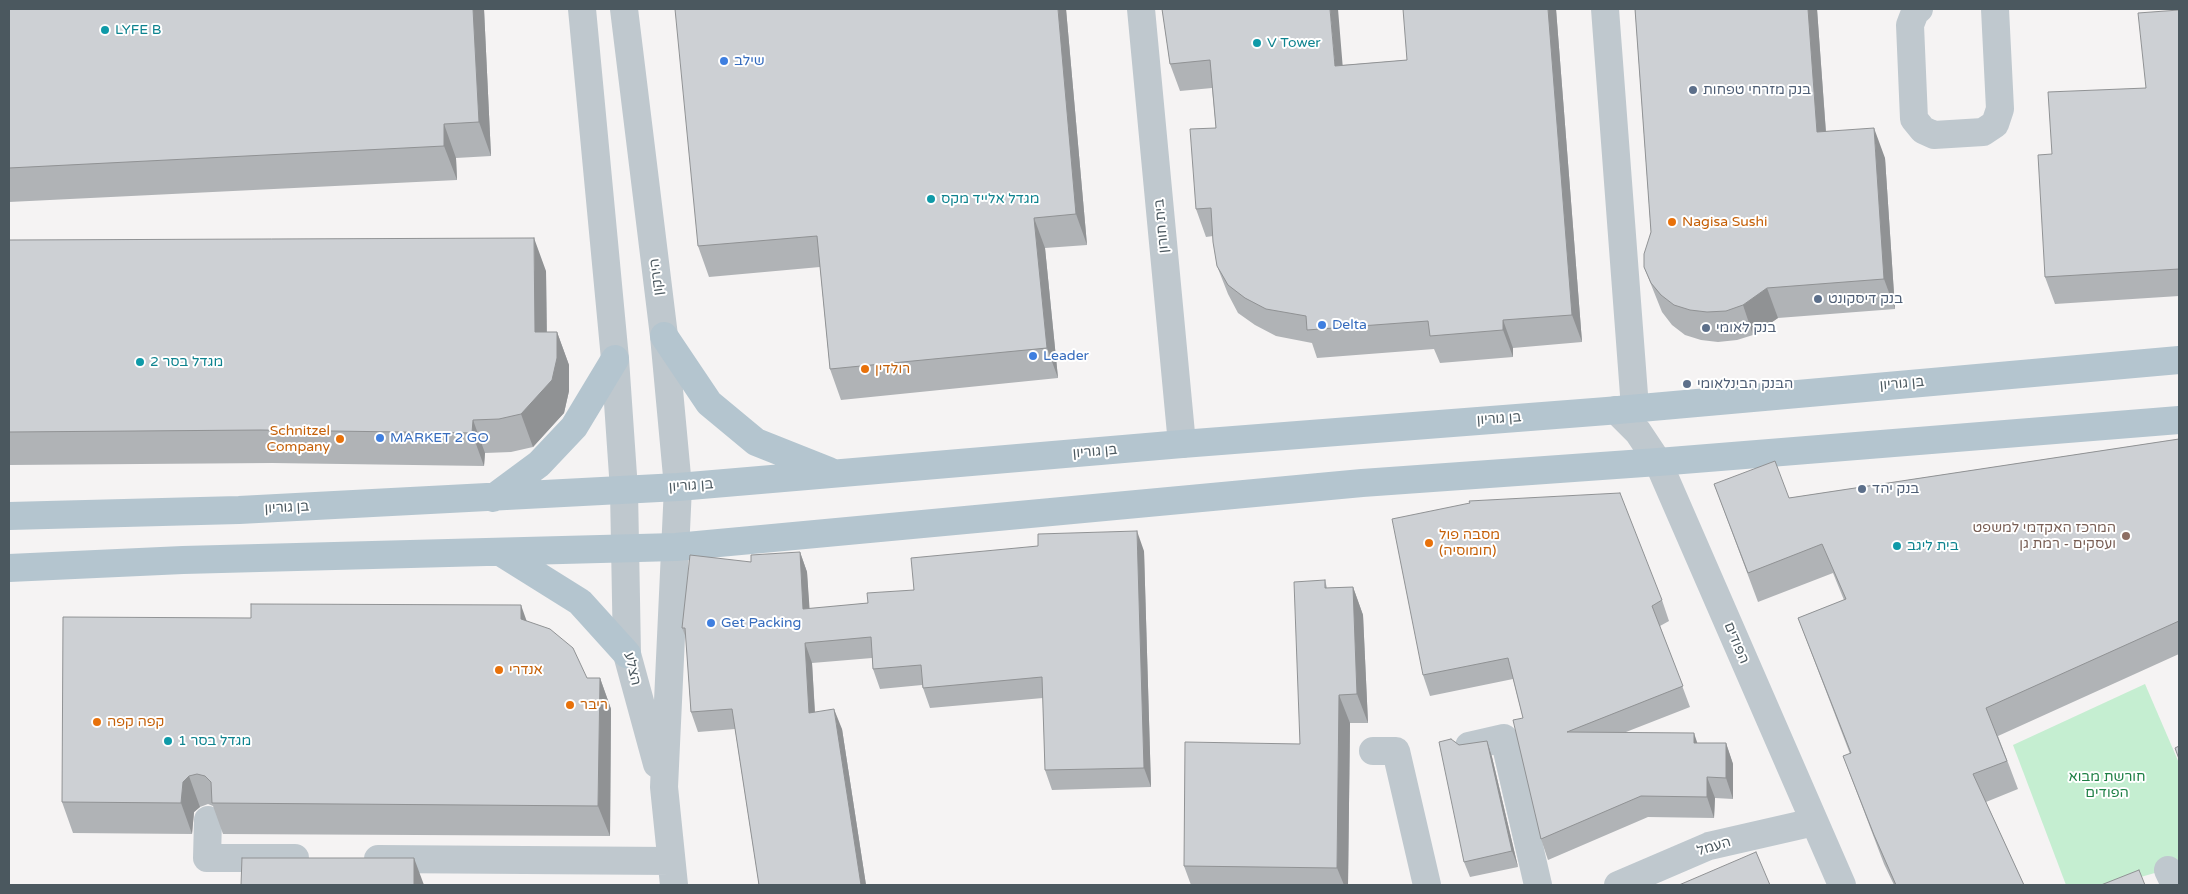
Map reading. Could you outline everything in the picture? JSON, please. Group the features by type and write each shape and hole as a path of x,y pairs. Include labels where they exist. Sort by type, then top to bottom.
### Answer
{"main road":[{"path":"664,336 709,403 756,442 835,474"},
{"path":"493,498 539,464 574,427 614,360"},
{"name":"בן גוריון","path":"9,516 240,510 678,487 1625,409 2179,360"},
{"path":"9,568 183,560 676,547 1362,483 1658,462 2179,420"},
{"path":"500,552 580,602 627,654"}],"street":[{"path":"582,9 614,360 624,490 624,548"},
{"name":"הירקון","path":"624,9 664,336 678,487 676,547"},
{"name":"בית חורון","path":"1141,9 1182,444"},
{"path":"1605,9 1625,409"},
{"path":"1919,9 1915,12 1910,25 1914,119 1923,130 1934,135 1983,132 1995,124 2000,109 1995,9"},
{"name":"הפודים","path":"1625,409 1658,462 1842,885"},
{"name":"הצלע","path":"672,873 664,787 676,547"},
{"name":"הצלע","path":"624,548 627,654 664,787"},
{"path":"1469,746 1504,738 1538,885"},
{"path":"1373,751 1396,750 1428,885"},
{"path":"208,820 207,858 316,858"},
{"name":"העמל","path":"1618,885 1709,846 1814,822"},
{"path":"355,859 672,873"}],"green space":[{"name":"חורשת מבוא הפודים","path":"2145,684 2179,763 2179,866 2113,885 2066,885 2013,745"}],"building":[{"path":"9,9 473,9 479,122 444,124 444,146 9,168"},
{"path":"675,9 1058,9 1076,214 1034,218 1047,348 830,369 817,236 698,246"},
{"path":"1162,9 1330,9 1335,66 1407,60 1403,9 1548,9 1572,315 1503,320 1503,330 1430,336 1428,321 1307,330 1306,316 1266,309 1245,298 1228,285 1217,266 1213,242 1211,208 1196,209 1190,129 1216,128 1210,60 1170,64"},
{"path":"1635,9 1808,9 1817,132 1874,128 1884,279 1767,288 1743,305 1726,311 1707,312 1690,310 1674,305 1661,295 1651,283 1644,267 1644,254 1651,232"},
{"path":"2179,10 2179,269 2045,277 2038,155 2052,154 2048,92 2146,88 2138,13"},
{"path":"534,238 535,332 557,332 557,358 552,380 521,414 499,419 473,420 472,433 260,430 9,432 9,240"},
{"path":"2179,439 2179,621 1986,708 2007,761 1973,774 2024,885 1896,885 1843,756 1851,753 1798,618 1846,599 1822,544 1748,573 1714,484 1775,461 1789,498"},
{"path":"1620,493 1662,600 1652,606 1683,686 1567,732 1694,733 1694,743 1726,743 1726,778 1707,777 1707,797 1641,796 1541,839 1513,720 1523,718 1508,658 1423,675 1392,519 1470,503 1469,501"},
{"path":"1137,531 1144,768 1045,770 1042,677 923,688 921,665 873,669 871,637 805,643 809,713 834,709 861,885 759,885 732,709 691,712 685,628 682,628 690,555 751,562 751,555 800,552 803,609 868,603 867,593 914,590 911,558 1038,546 1038,534"},
{"path":"1325,580 1325,588 1353,587 1357,694 1339,695 1337,868 1184,866 1185,742 1300,744 1294,582"},
{"path":"251,604 521,605 521,619 550,629 573,648 587,678 600,678 598,806 212,803 211,782 205,776 197,774 189,776 183,782 181,803 62,802 63,617 251,618"},
{"path":"1451,739 1459,745 1487,741 1512,851 1464,862 1439,742"},
{"path":"2179,746 2179,759 2175,748"},
{"path":"1756,852 1770,885 1679,885"},
{"path":"242,858 414,858 414,885 241,885"},
{"path":"2139,870 2145,885 2101,885"}],"place":[{"name":"LYFE B","path":"105,30"},
{"name":"V Tower","path":"1257,43"},
{"name":"שילב","path":"724,61"},
{"name":"בנק מזרחי טפחות","path":"1693,90"},
{"name":"מגדל אלייד מקס","path":"931,199"},
{"name":"Nagisa Sushi","path":"1672,222"},
{"name":"בנק דיסקונט","path":"1818,299"},
{"name":"Delta","path":"1322,325"},
{"name":"בנק לאומי","path":"1706,328"},
{"name":"Leader","path":"1033,356"},
{"name":"מגדל בסר 2","path":"140,362"},
{"name":"רולדין","path":"865,369"},
{"name":"הבנק הבינלאומי","path":"1687,384"},
{"name":"MARKET 2 GO","path":"380,438"},
{"name":"Schnitzel Company","path":"340,439"},
{"name":"בנק יהד","path":"1862,489"},
{"name":"המרכז האקדמי למשפט ועסקים - רמת גן","path":"2126,536"},
{"name":"מסבה פול (חומוסיה)","path":"1429,543"},
{"name":"בית ליגב","path":"1897,546"},
{"name":"Get Packing","path":"711,623"},
{"name":"אנדרי","path":"499,670"},
{"name":"ריבר","path":"570,705"},
{"name":"קפה קפה","path":"97,722"},
{"name":"מגדל בסר 1","path":"168,741"}]}
